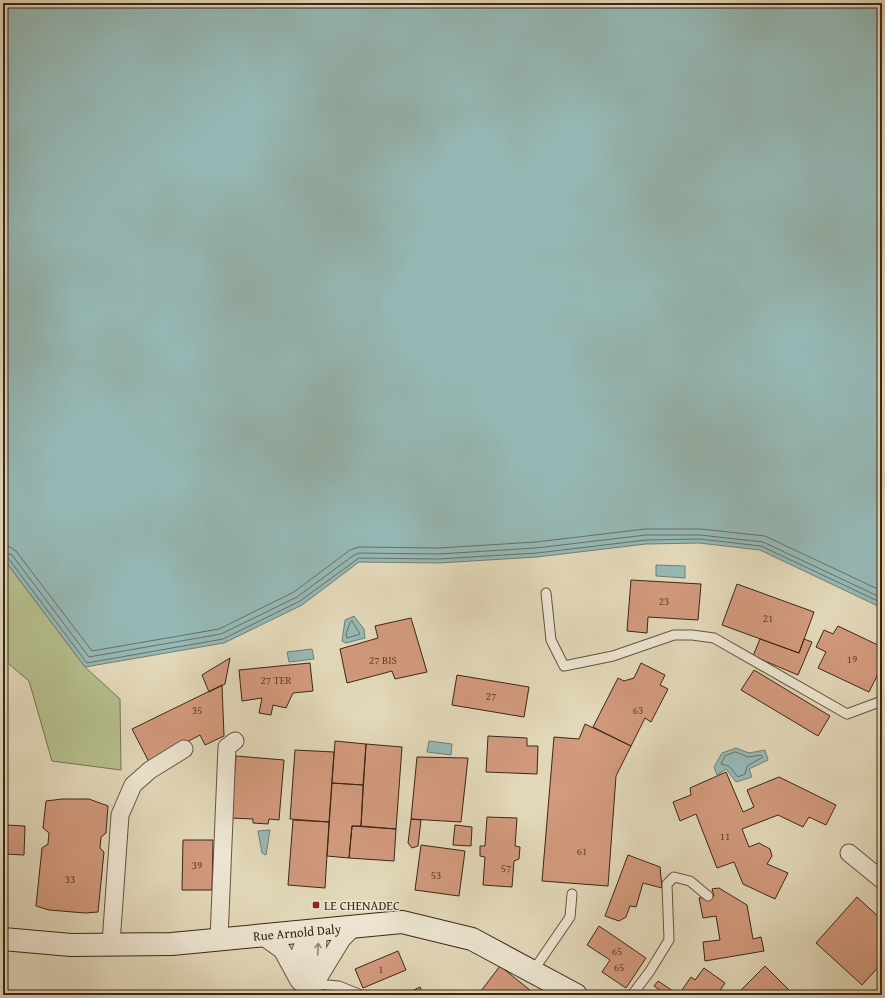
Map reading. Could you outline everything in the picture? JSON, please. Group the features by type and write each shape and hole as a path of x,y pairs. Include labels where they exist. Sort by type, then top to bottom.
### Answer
{"street":[{"path":"220,939 227,747 235,741"},
{"path":"111,944 120,815 133,784 150,770 184,749"},
{"path":"849,853 882,880"},
{"name":"Rue Arnold Daly","path":"3,939 71,945 172,944 402,922 472,939 576,995"},
{"path":"304,989 342,939 354,927"},
{"path":"304,989 318,940 308,930"},
{"path":"261,935 282,950 304,989"}],"lane":[{"path":"546,593 551,640 564,666 613,656 674,635 692,635 714,638 847,714 882,701"},
{"path":"632,995 650,971 669,940 667,884 674,877 685,880 690,882 708,896"},
{"path":"533,971 570,917 572,894"},
{"path":"304,989 339,986 361,995"}],"green space":[{"path":"3,558 85,667 120,699 121,770 52,761 29,681 3,659"}],"water":[{"path":"3,3 882,3 882,608 760,550 699,543 646,544 537,557 439,563 359,562 302,605 224,643 85,667 3,558"},
{"path":"656,565 685,566 685,578 656,576"},
{"path":"354,616 364,629 365,638 346,643 342,641 345,620"},
{"path":"312,649 314,659 289,662 287,652"},
{"path":"429,741 452,744 451,755 427,752"},
{"path":"736,748 749,753 765,750 768,760 749,769 752,777 736,782 726,769 717,775 714,767 722,753"},
{"path":"270,830 266,855 262,853 258,831"}],"building":[{"path":"631,580 701,584 698,620 648,617 647,633 627,631"},
{"path":"737,584 814,612 799,653 722,625"},
{"path":"411,618 427,672 395,679 392,671 347,683 340,649 378,638 375,626"},
{"path":"838,626 882,647 882,666 869,692 818,668 826,652 816,647 824,630 833,634"},
{"path":"760,639 799,653 804,639 812,642 798,675 753,656"},
{"path":"230,658 225,684 209,692 202,675"},
{"path":"310,663 313,691 293,693 286,708 273,705 271,715 259,713 262,698 242,701 239,670"},
{"path":"641,663 665,675 660,685 668,689 651,722 645,718 631,746 593,727 618,678 624,681 634,678"},
{"path":"754,670 830,716 818,736 741,690"},
{"path":"457,675 529,687 524,717 452,705"},
{"path":"222,685 224,736 205,745 200,735 149,762 132,729"},
{"path":"585,724 631,746 616,776 608,886 542,881 554,737 579,739"},
{"path":"488,736 527,738 527,746 538,746 537,774 486,772"},
{"path":"335,741 366,744 363,785 332,783"},
{"path":"366,744 402,747 396,829 361,826"},
{"path":"295,750 334,752 329,822 290,819"},
{"path":"236,756 284,760 279,820 269,819 268,824 253,823 253,819 231,818"},
{"path":"417,757 468,758 461,822 411,819"},
{"path":"726,772 743,812 754,807 747,790 779,777 836,805 826,825 809,817 803,827 778,815 742,829 749,847 759,843 770,849 772,856 767,864 788,873 775,899 743,884 734,862 717,868 696,814 680,821 673,802 691,795 690,788"},
{"path":"332,783 363,785 361,826 352,826 349,858 327,856"},
{"path":"62,799 89,799 108,806 106,833 101,837 100,848 104,852 98,912 85,913 49,910 36,906 42,848 48,844 49,833 43,828 46,801"},
{"path":"487,817 517,818 515,846 520,847 519,859 514,861 512,887 483,885 485,857 480,856 480,846 485,846"},
{"path":"411,819 421,820 418,846 412,848 408,843"},
{"path":"293,820 329,822 325,888 288,885"},
{"path":"3,822 7,822 5,854 3,854"},
{"path":"6,825 25,826 24,855 5,854"},
{"path":"455,825 472,827 471,846 453,845"},
{"path":"352,826 396,829 394,861 349,858"},
{"path":"183,840 213,840 212,890 182,890"},
{"path":"421,845 465,851 459,896 415,890"},
{"path":"628,855 660,867 662,888 643,883 636,907 630,906 626,917 619,921 605,916"},
{"path":"719,888 747,905 753,939 761,937 764,951 705,961 703,942 720,940 716,916 703,918 699,898 714,896 712,889"},
{"path":"857,897 882,920 882,963 862,985 816,943"},
{"path":"599,926 646,958 626,988 602,972 610,960 587,945"},
{"path":"398,951 406,970 363,988 355,969"},
{"path":"500,966 536,995 478,995"},
{"path":"765,966 794,995 744,995 740,991"},
{"path":"704,968 725,983 717,995 683,995 680,993 691,977 695,980"},
{"path":"658,981 676,993 675,995 667,995 654,986"},
{"path":"420,987 423,995 404,995"}],"place":[{"name":"LE CHENADEC","path":"316,905"}]}
